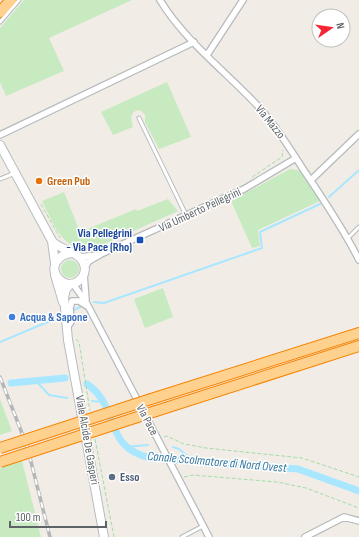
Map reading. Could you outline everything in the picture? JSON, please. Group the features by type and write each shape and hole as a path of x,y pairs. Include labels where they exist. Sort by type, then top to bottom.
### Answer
{"highway":[{"path":"0,12 11,0"},
{"path":"0,448 359,332"},
{"path":"0,462 359,346"}],"street":[{"name":"Via Mazzo","path":"160,0 194,42 257,106 287,144 348,238 359,260"},
{"path":"207,54 243,0"},
{"path":"0,136 194,42"},
{"path":"311,180 359,134"},
{"path":"0,145 52,241 60,248 80,257 101,254"},
{"name":"Via Umberto Pellegrini","path":"101,254 250,187 296,158"},
{"path":"52,241 55,274 62,282 72,284 82,278 89,261 101,254"},
{"path":"55,263 62,256 72,253"},
{"path":"80,257 85,271"},
{"name":"Via Pace","path":"85,271 87,305"},
{"name":"Viale Alcide De Gasperi","path":"55,274 64,306 104,537"},
{"name":"Via Pace","path":"72,284 87,305 209,537"},
{"name":"Viale Alcide De Gasperi","path":"64,306 65,291 72,284"},
{"path":"67,323 71,322 70,305 72,301 79,301 87,305"},
{"path":"305,537 344,517 359,521"}],"lane":[{"path":"0,22 19,0"},
{"path":"139,118 187,216"},
{"path":"0,179 15,173"},
{"path":"348,238 359,227"},
{"path":"182,537 203,526"}],"path":[{"path":"252,177 282,157 283,149 287,144"},
{"path":"38,204 43,205 62,241"},
{"path":"157,439 167,436 184,444 206,448 302,458 359,477"},
{"path":"179,480 193,476 277,482 306,488 359,508"}],"green space":[{"path":"24,0 132,0 49,38 64,71 6,96 0,82 0,28"},
{"path":"167,82 191,137 159,149 145,122 145,115 140,110 132,114 131,118 133,127 113,135 101,112"},
{"path":"290,169 302,171 322,200 258,230 260,246 252,248 231,201"},
{"path":"64,192 80,232 136,209 137,211 168,199 178,211 96,248 85,249 75,247 61,236 42,201"},
{"path":"66,260 74,260 79,265 77,276 74,278 66,278 61,273 61,265"},
{"path":"163,288 173,317 145,328 134,299"},
{"path":"0,399 12,431 0,435"},
{"path":"22,461 41,537 0,537 0,468"}],"waterway":[{"path":"329,197 359,170"},
{"path":"94,302 104,303 262,248 260,232 320,204"},
{"path":"74,310 80,307"},
{"path":"0,342 57,318"},
{"name":"Canale Scolmatore di Nord Ovest","path":"11,383 65,378"},
{"path":"36,381 49,395 67,398"},
{"name":"Canale Scolmatore di Nord Ovest","path":"87,384 98,393 118,436 125,445 136,453 151,458 298,469 359,491"},
{"path":"92,401 103,402"},
{"path":"125,447 148,445"},
{"path":"173,447 179,449 192,460"}],"railway":[{"path":"0,377 27,446 50,537"}],"place":[{"name":"Green Pub","path":"39,181"},
{"name":"Via Pellegrini - Via Pace (Rho)","path":"140,240"},
{"name":"Acqua & Sapone","path":"12,317"},
{"name":"Esso","path":"112,477"}]}
